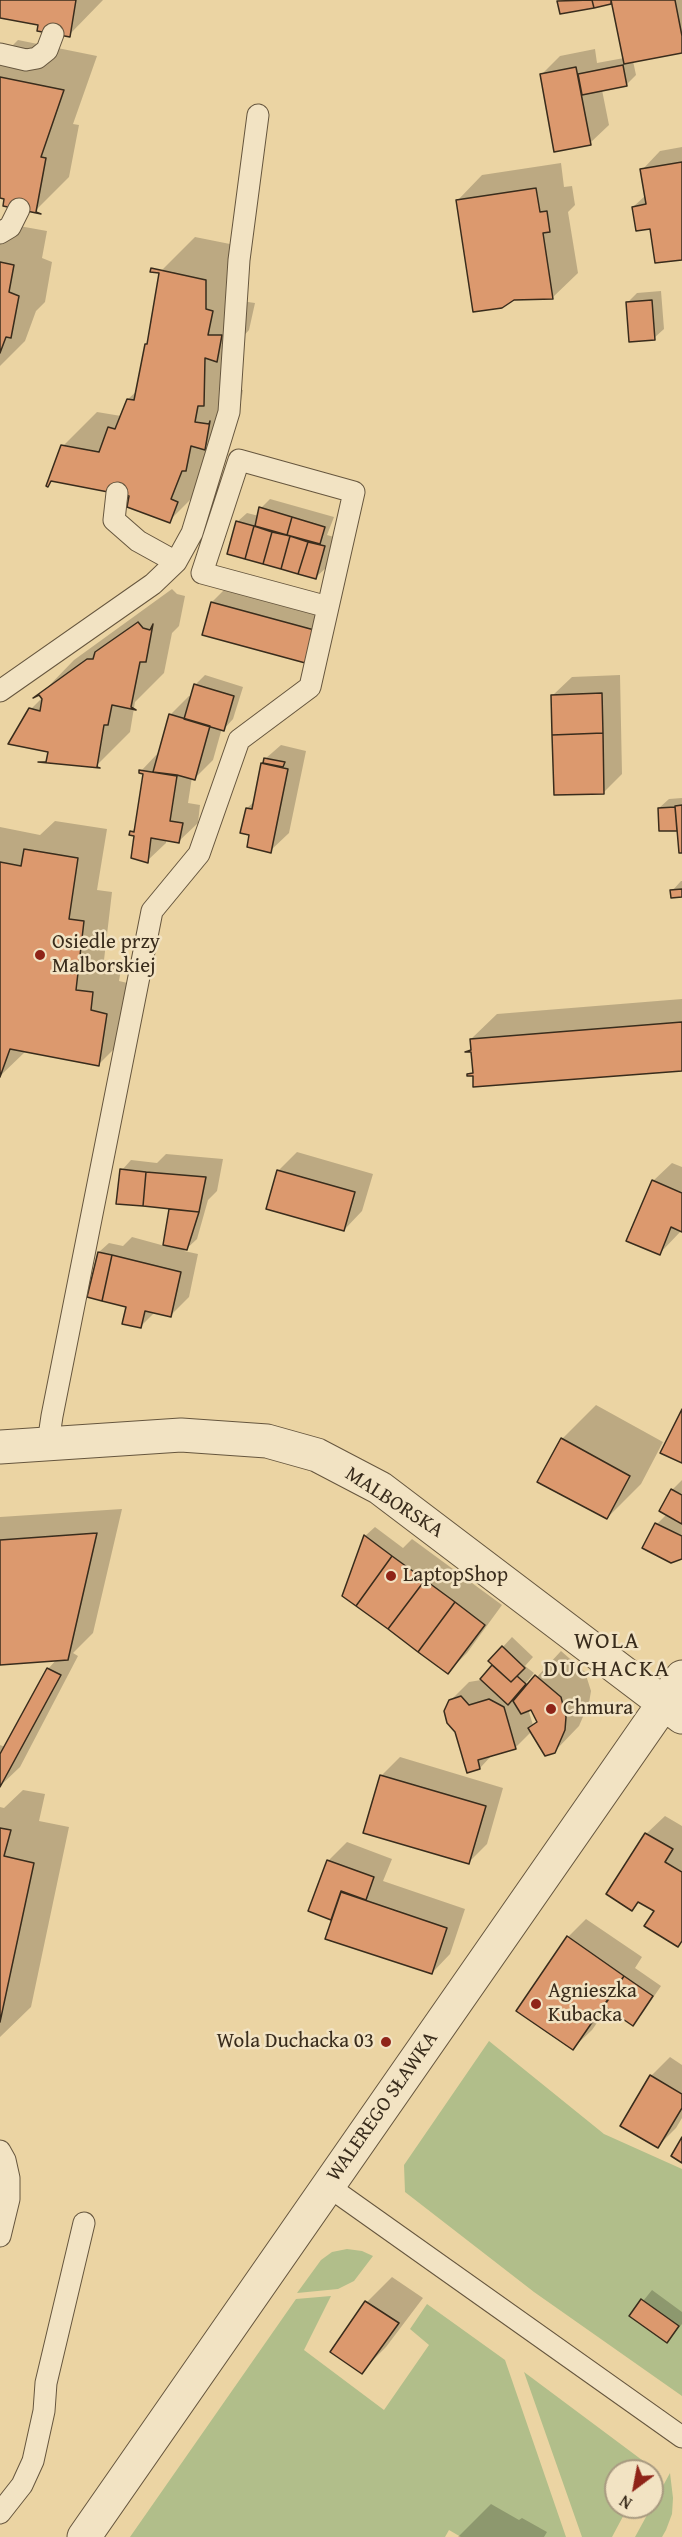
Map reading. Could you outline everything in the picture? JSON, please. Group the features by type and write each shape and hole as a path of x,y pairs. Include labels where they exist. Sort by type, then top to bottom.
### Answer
{"street":[{"name":"MALBORSKA","path":"0,1447 181,1435 267,1441 317,1455 380,1488 673,1711"},
{"name":"WALEREGO SŁAWKA","path":"84,2537 328,2186 673,1711 682,1677"}],"lane":[{"path":"0,54 26,60 37,58 46,50 53,34"},
{"path":"0,691 153,584 176,562 192,533 228,412 239,260 258,115"},
{"path":"0,233 10,226 19,209"},
{"path":"48,1443 152,911 199,854 239,740 310,687 354,492 239,460 202,573 328,607"},
{"path":"117,493 114,520 138,542 176,562"},
{"path":"0,2151 5,2160 9,2178 9,2199 0,2236"},
{"path":"328,2186 682,2437"},
{"path":"0,2513 22,2485 33,2461 44,2410 46,2383 84,2223"}],"green space":[{"path":"489,2041 604,2134 682,2169 682,2396 534,2292 405,2192 404,2165"},
{"path":"347,2249 362,2251 373,2256 354,2281 338,2289 297,2293 321,2260 332,2252"},
{"path":"331,2296 304,2350 384,2410 429,2345 410,2329 427,2304 505,2360 566,2537 461,2537 449,2530 445,2537 130,2537 296,2299"},
{"path":"524,2372 641,2459 604,2459 604,2519 622,2519 612,2537 582,2537"},
{"path":"670,2473 672,2514 666,2530 662,2537 635,2537 645,2519 664,2519 664,2484"}],"building":[{"path":"0,0 76,0 70,37 37,31 38,25 0,18"},
{"path":"592,0 594,8 560,14 557,1"},
{"path":"592,0 611,0 611,4 594,8"},
{"path":"611,0 675,0 682,36 682,53 624,64"},
{"path":"623,65 627,86 582,95 578,74"},
{"path":"576,67 591,145 554,152 540,74"},
{"path":"0,77 64,90 41,157 46,158 36,212 41,214 3,206 4,199 0,198"},
{"path":"682,162 682,260 655,263 650,229 636,231 632,207 646,204 640,169"},
{"path":"536,188 540,212 547,211 550,232 543,233 553,299 514,300 502,308 473,312 456,200"},
{"path":"0,262 14,265 9,292 19,296 11,338 6,337 0,353"},
{"path":"151,268 206,280 206,309 213,311 208,335 222,335 217,362 205,358 204,406 198,406 195,422 209,424 210,421 205,450 191,446 186,471 182,471 171,499 178,502 170,523 127,507 129,496 51,481 48,487 46,486 61,445 99,452 108,427 115,429 127,399 134,400 145,344 147,344 159,273 150,272"},
{"path":"652,300 655,340 629,342 626,302"},
{"path":"259,507 292,517 287,535 255,526"},
{"path":"292,517 325,527 320,544 287,535"},
{"path":"236,521 254,526 245,559 227,554"},
{"path":"254,526 272,532 263,564 245,559"},
{"path":"272,532 290,536 281,569 263,564"},
{"path":"290,536 308,542 298,574 281,569"},
{"path":"308,542 325,546 316,579 298,574"},
{"path":"211,602 318,631 309,664 202,635"},
{"path":"138,622 143,628 150,630 153,624 146,662 140,662 131,707 136,710 112,705 108,725 104,725 97,767 100,768 38,762 46,762 48,752 8,744 29,708 40,711 42,699 39,695 33,698 87,659 93,659 95,652"},
{"path":"194,684 234,696 224,731 184,719"},
{"path":"602,693 603,733 552,735 551,695"},
{"path":"169,714 210,726 195,780 153,772"},
{"path":"603,733 604,794 554,795 552,735"},
{"path":"264,758 285,762 283,767 263,763"},
{"path":"261,763 288,769 271,853 247,847 249,835 240,833 246,808 252,809"},
{"path":"139,770 177,776 170,821 183,823 179,843 151,838 148,863 131,858 134,836 129,835 130,831 134,832 143,774 139,773"},
{"path":"682,805 682,853 679,853 675,806"},
{"path":"675,807 677,831 659,831 658,808"},
{"name":"Osiedle przy Malborskiej","path":"24,849 78,858 69,919 84,921 76,990 93,992 91,1010 107,1014 99,1066 10,1049 0,1077 0,862 21,866"},
{"path":"682,889 682,897 671,898 670,890"},
{"path":"682,1022 682,1071 473,1087 473,1076 467,1076 473,1073 471,1052 465,1052 471,1050 470,1039"},
{"path":"120,1169 146,1172 143,1206 116,1204"},
{"path":"277,1170 355,1192 344,1231 266,1209"},
{"path":"146,1172 206,1177 199,1212 143,1206"},
{"path":"652,1180 682,1193 682,1232 671,1227 660,1255 626,1241"},
{"path":"169,1209 199,1212 187,1250 163,1245"},
{"path":"98,1252 112,1255 102,1301 87,1297"},
{"path":"112,1255 181,1272 171,1317 145,1311 141,1328 122,1324 126,1307 102,1301"},
{"path":"682,1409 682,1463 660,1453"},
{"path":"561,1438 630,1476 607,1519 537,1482"},
{"path":"671,1489 682,1495 682,1524 659,1511"},
{"path":"655,1523 682,1536 682,1559 671,1563 642,1548"},
{"path":"97,1533 68,1660 0,1665 0,1540"},
{"path":"364,1535 392,1556 356,1606 342,1596"},
{"path":"392,1556 425,1580 388,1629 356,1606"},
{"path":"425,1580 455,1602 418,1652 388,1629"},
{"path":"455,1602 485,1625 448,1674 418,1652"},
{"path":"502,1646 525,1668 511,1682 488,1661"},
{"path":"492,1665 511,1682 517,1676 526,1684 508,1705 480,1679"},
{"path":"47,1668 61,1675 0,1787 0,1754"},
{"path":"535,1675 561,1697 566,1717 565,1730 555,1753 545,1756 528,1728 537,1722 531,1710 521,1714 513,1701"},
{"path":"461,1696 469,1705 489,1699 504,1707 516,1749 478,1760 480,1769 467,1773 455,1732 447,1723 444,1711 449,1700"},
{"path":"380,1775 486,1806 469,1864 363,1833"},
{"path":"0,1828 11,1830 4,1856 34,1863 0,2022"},
{"path":"645,1833 673,1849 665,1862 682,1872 682,1941 678,1947 644,1926 654,1911 638,1902 632,1911 606,1894"},
{"path":"327,1860 374,1877 366,1900 341,1891 331,1920 308,1911"},
{"path":"341,1892 447,1928 432,1974 325,1939"},
{"path":"567,1936 624,1976 573,2050 516,2011"},
{"path":"624,1976 653,1996 633,2026 604,2006"},
{"path":"650,2075 682,2094 682,2108 658,2148 620,2126"},
{"path":"682,2137 682,2163 671,2156"},
{"path":"641,2299 679,2326 667,2343 629,2316"},
{"path":"365,2301 399,2323 362,2374 330,2352"}],"place":[{"name":"Osiedle przy Malborskiej","path":"40,955"},
{"name":"LaptopShop","path":"391,1576"},
{"name":"Chmura","path":"551,1709"},
{"name":"Agnieszka Kubacka","path":"536,2004"},
{"name":"Wola Duchacka 03","path":"386,2042"}],"district":[{"name":"WOLA DUCHACKA","path":"607,1656"}]}
